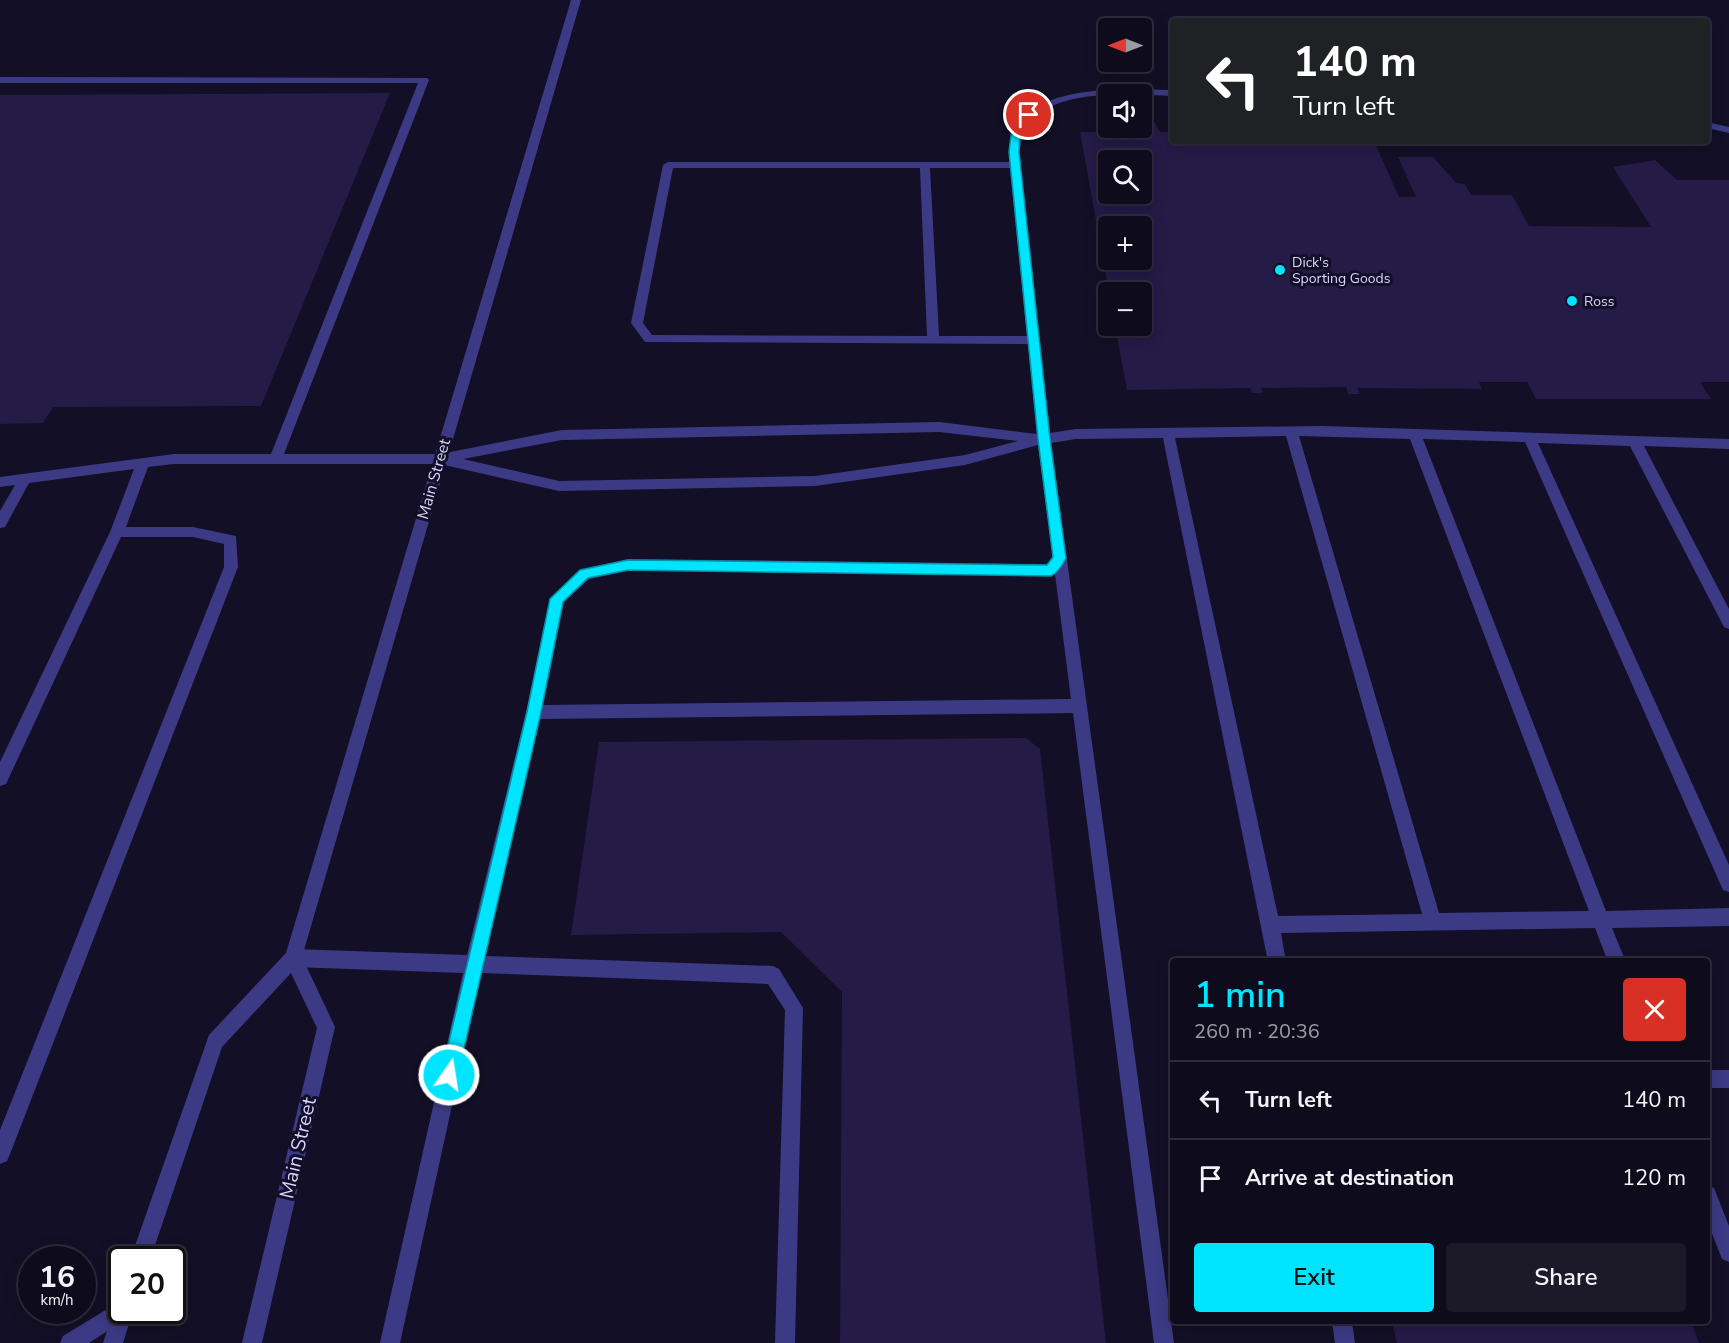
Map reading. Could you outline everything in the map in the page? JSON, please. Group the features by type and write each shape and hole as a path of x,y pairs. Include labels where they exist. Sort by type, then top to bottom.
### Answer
{"street":[{"name":"Main Street","path":"145,1246 215,1041 293,958 576,0"},
{"path":"0,80 424,80 276,459"},
{"path":"1164,1343 1044,439 1016,165 1016,135 1029,115 1057,100 1101,93 1170,93"},
{"path":"1710,126 1729,129"},
{"path":"1016,165 668,165 637,323 649,339 1034,340"},
{"path":"925,165 933,340"},
{"path":"0,482 174,459 440,459 562,435 939,427 1044,439"},
{"path":"440,459 559,486 815,481 965,460 1044,439 1077,434 1291,432 1729,444"},
{"path":"1291,432 1433,922"},
{"path":"1168,433 1276,958"},
{"path":"1415,435 1615,958"},
{"path":"1530,438 1729,884"},
{"path":"1635,442 1729,623"},
{"path":"0,779 117,532 143,463"},
{"path":"0,523 25,479"},
{"path":"0,1154 231,567 231,540 193,532 117,532"},
{"path":"390,1343 474,964 534,712 557,599 585,574 628,565 1051,570 1060,558"},
{"path":"534,712 1078,706"},
{"path":"1270,925 1729,917"},
{"name":"Main Street","path":"252,1343 326,1027 293,958"},
{"path":"293,958 773,975 794,1008 785,1343"},
{"path":"1710,1079 1729,1079"},
{"path":"1710,1203 1728,1249"},
{"path":"69,1343 108,1319"},
{"path":"113,1343 118,1324"},
{"path":"1341,1324 1345,1343"}],"building":[{"path":"390,93 261,406 53,407 43,423 0,424 0,95"},
{"path":"1152,117 1160,132 1170,132 1170,144 1375,144 1399,197 1416,197 1398,157 1433,157 1456,183 1465,184 1471,195 1512,195 1529,226 1651,227 1613,167 1655,160 1677,180 1729,180 1729,382 1700,382 1711,399 1536,399 1527,382 1479,382 1482,389 1357,388 1360,394 1348,394 1346,387 1261,388 1263,393 1252,393 1250,388 1127,390 1117,336 1152,336 1152,282 1107,282 1105,270 1152,270 1152,216 1098,216 1098,231 1080,132 1098,132 1098,138 1152,138"},
{"path":"1026,738 1040,749 1106,1343 840,1343 842,992 781,932 571,935 599,742"},
{"path":"1312,956 1565,958 1312,958"},
{"path":"1392,1324 1692,1324 1699,1343 1397,1343"}],"place":[{"name":"Dick's Sporting Goods","path":"1280,270"},
{"name":"Ross","path":"1572,301"}],"route":[{"path":"449,1075 534,712 557,599 585,574 628,565 1051,570 1060,558 1044,439 1014,152 1016,135 1029,115"}]}
